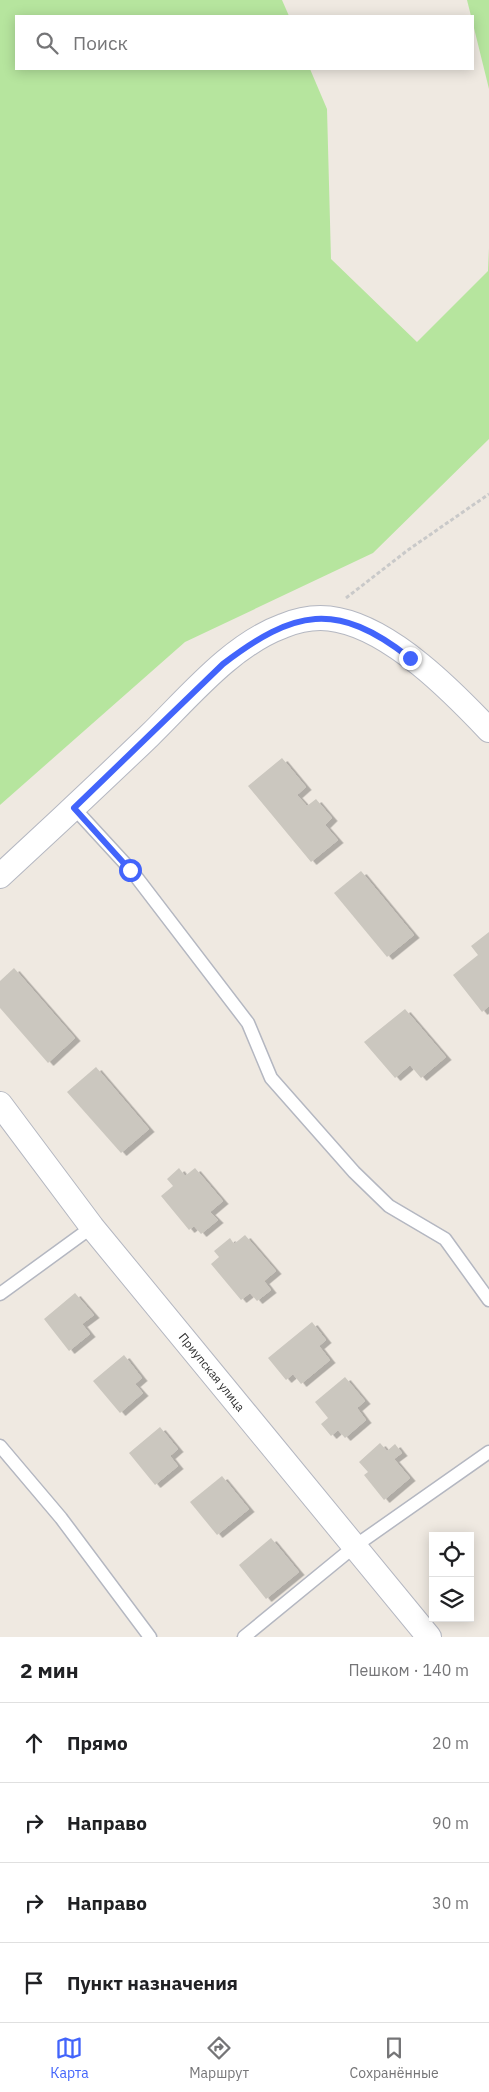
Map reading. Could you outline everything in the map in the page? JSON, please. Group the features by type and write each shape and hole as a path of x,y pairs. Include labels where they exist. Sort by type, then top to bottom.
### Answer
{"street":[{"path":"0,876 74,808 223,664 252,642 282,626 302,620 320,618 339,620 370,631 384,639 454,694 489,730"},
{"name":"Приупская улица","path":"0,1104 92,1226 429,1637"}],"lane":[{"path":"74,808 130,870 248,1023 271,1078 354,1172 389,1206 445,1239 489,1300"},
{"path":"0,1294 92,1226"},
{"path":"0,1446 61,1518 150,1637"},
{"path":"244,1637 355,1546 489,1452"}],"path":[{"path":"320,618 408,550 489,494"}],"green space":[{"path":"0,0 282,0 289,15 15,15 15,70 310,70 327,109 331,259 417,342 488,271 489,248 489,439 373,553 185,642 0,805"},
{"path":"467,0 489,0 489,89 474,28 474,15 471,15"}],"building":[{"path":"282,758 306,787 297,795 307,806 316,799 332,818 325,825 338,840 311,862 248,786"},
{"path":"361,871 414,935 387,957 334,893"},
{"path":"489,932 489,1006 482,1012 453,975 478,955 471,946"},
{"path":"14,968 75,1038 48,1063 0,1008 0,981"},
{"path":"405,1009 446,1057 421,1078 410,1065 395,1078 364,1042"},
{"path":"96,1067 149,1129 121,1153 67,1092"},
{"path":"179,1168 185,1176 195,1168 223,1201 210,1212 218,1220 201,1234 194,1226 189,1230 161,1196 173,1186 167,1179"},
{"path":"245,1235 276,1271 264,1281 271,1290 257,1301 250,1293 241,1300 211,1264 219,1257 214,1251 230,1238 234,1244"},
{"path":"75,1293 94,1315 82,1324 90,1334 69,1351 44,1319"},
{"path":"312,1322 326,1340 319,1346 330,1360 301,1384 293,1374 286,1380 268,1358"},
{"path":"124,1355 142,1378 135,1384 143,1393 120,1413 93,1381"},
{"path":"345,1377 365,1401 357,1408 366,1420 345,1438 338,1430 331,1436 321,1424 328,1418 315,1402"},
{"path":"160,1427 178,1449 170,1456 178,1466 155,1485 129,1453"},
{"path":"380,1443 387,1451 395,1444 402,1453 394,1459 410,1478 384,1500 364,1475 368,1472 359,1462"},
{"path":"222,1476 249,1509 217,1535 190,1502"},
{"path":"271,1538 299,1572 266,1599 239,1565"}],"route":[{"path":"130,870 74,808 223,664 238,652 282,626 302,620 320,618 339,620 370,631 398,648 410,658"}]}
